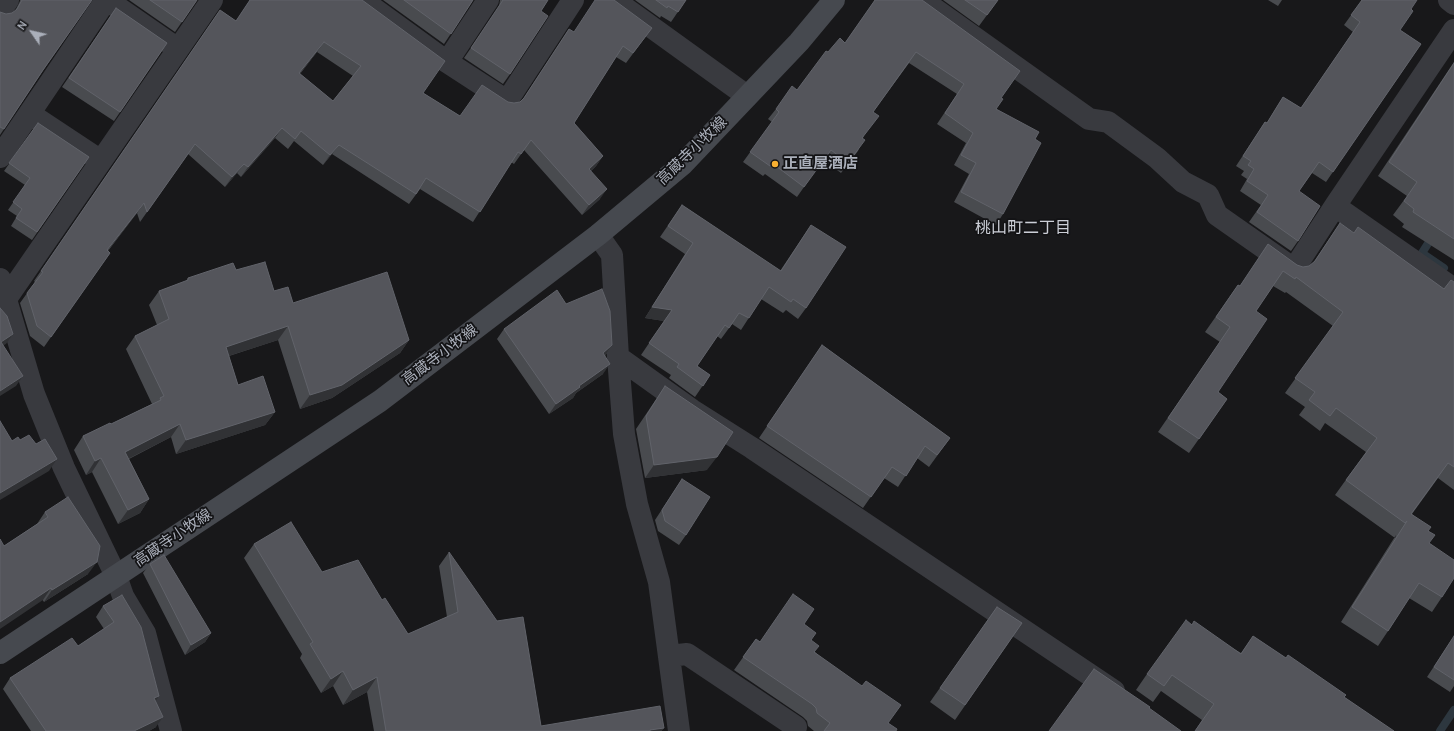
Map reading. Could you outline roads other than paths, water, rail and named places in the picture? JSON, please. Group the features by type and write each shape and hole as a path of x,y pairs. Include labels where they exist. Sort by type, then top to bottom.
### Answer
{"main road":[{"name":"高蔵寺小牧線","path":"0,653 380,401 598,235 684,164 799,42 834,0"}],"street":[{"path":"0,12 8,0"},
{"path":"0,157 106,0 178,49"},
{"path":"6,299 212,0"},
{"path":"362,0 388,7 447,62 507,101 573,0"},
{"path":"447,62 488,0"},
{"path":"614,0 747,96"},
{"path":"922,0 1089,119 1108,122 1157,158 1184,182 1208,195 1217,215 1294,269 1454,30"},
{"path":"1449,0 1454,4"},
{"path":"30,114 101,161"},
{"path":"1335,206 1454,289"},
{"path":"598,235 612,255 624,434 637,504 658,582 679,731"},
{"path":"0,279 34,394 64,468 116,576 122,596 145,633 171,731"},
{"path":"618,357 692,410 752,448 1130,702"},
{"path":"669,656 687,654 796,727"}],"waterway":[{"path":"1434,234 1422,253 1444,268"},
{"path":"1440,731 1454,710"}],"place":[{"name":"正直屋酒店","path":"775,164"}],"district":[{"name":"桃山町二丁目","path":"1023,228"}]}
